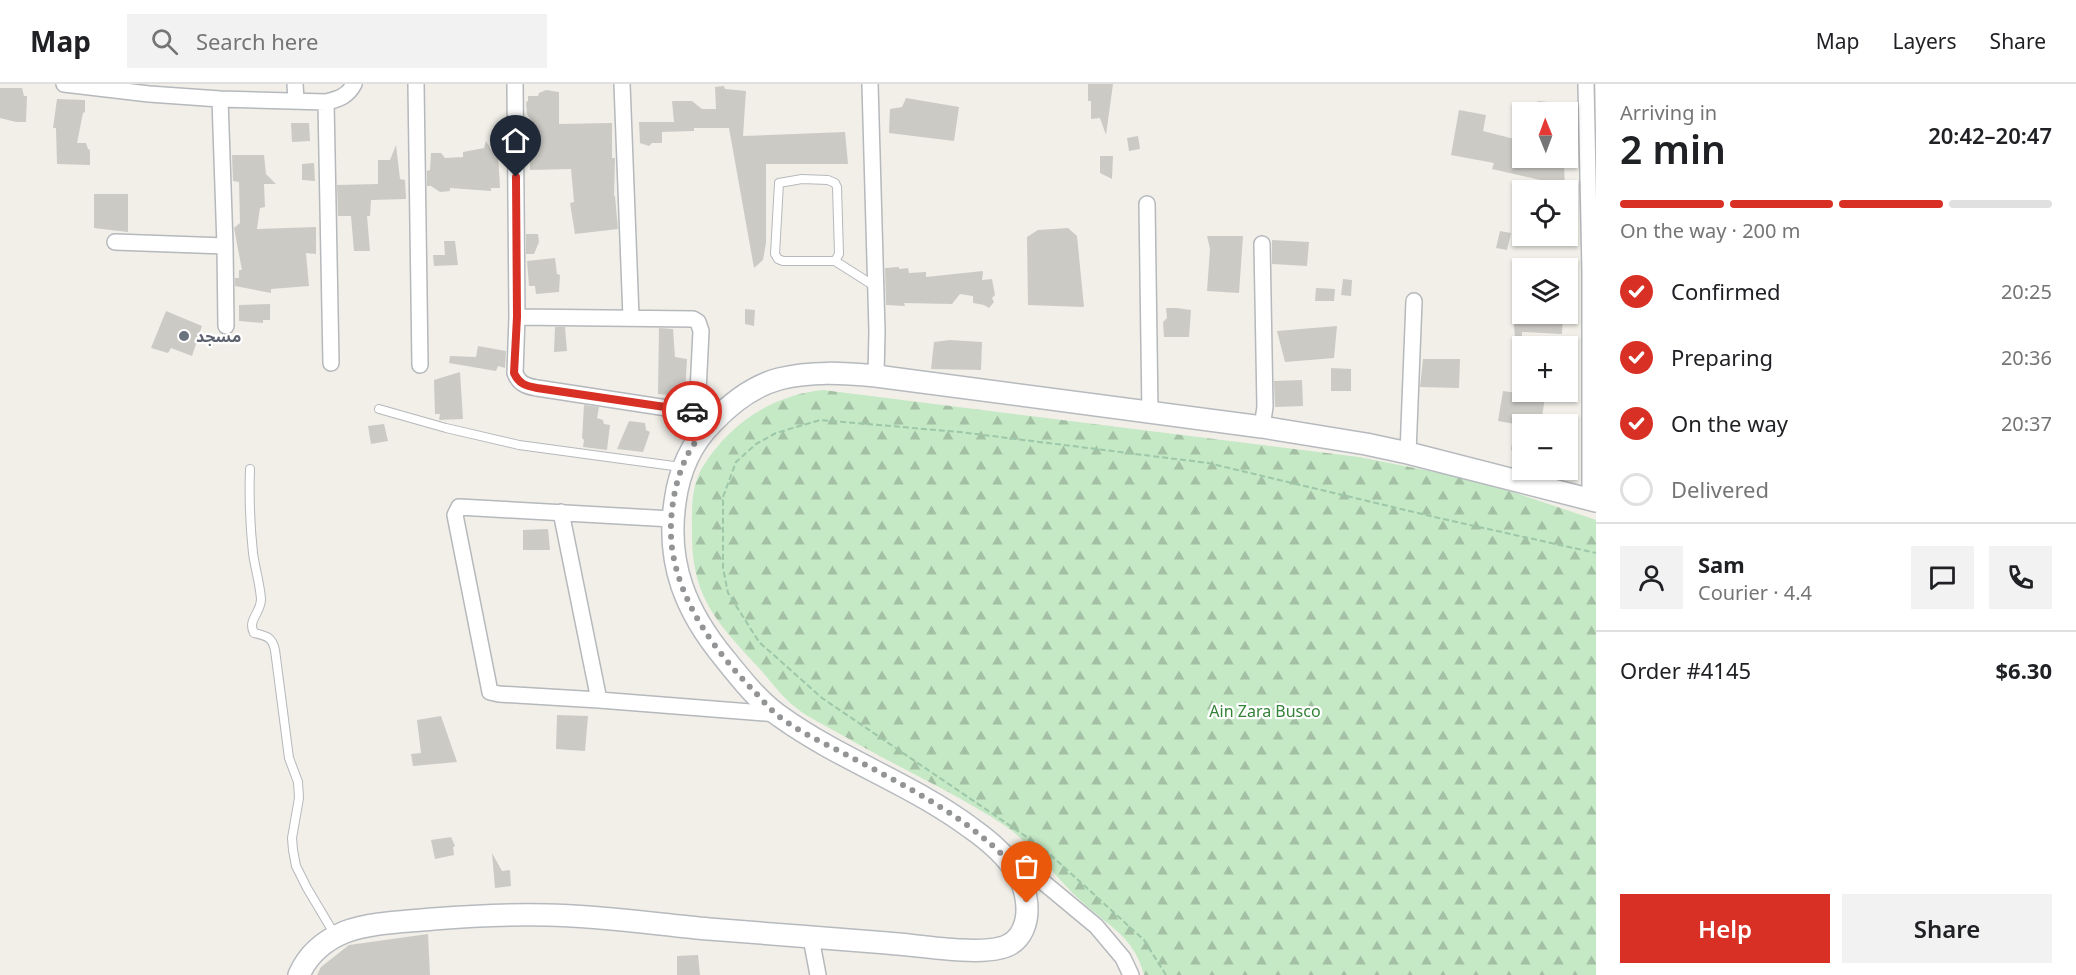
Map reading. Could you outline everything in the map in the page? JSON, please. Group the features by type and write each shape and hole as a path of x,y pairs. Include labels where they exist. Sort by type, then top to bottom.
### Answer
{"main road":[{"path":"299,975 304,963 316,948 335,937 368,926 493,915 548,915 961,949 1001,948 1016,941 1025,924 1027,903 1019,877 995,848 954,815 809,735 777,714 724,658 694,614 681,586 674,563 671,538 677,486 683,467 692,448 719,416 751,392 778,380 838,373 876,376 1262,427 1408,453 1593,500"}],"street":[{"path":"64,84 148,89 220,99 327,102 337,100 347,94 354,84"},
{"path":"295,84 296,100"},
{"path":"416,84 420,365"},
{"path":"515,84 517,317 514,373 517,380 525,385 719,416"},
{"path":"622,84 632,317"},
{"path":"870,84 876,287 876,376"},
{"path":"1586,84 1593,500"},
{"path":"220,99 226,326"},
{"path":"327,102 331,363"},
{"path":"1147,204 1150,413"},
{"path":"115,242 225,246"},
{"path":"1262,244 1265,407 1262,427"},
{"path":"1408,453 1414,301"},
{"path":"517,317 693,319 698,322 701,331 698,412"},
{"path":"672,519 459,507 455,515 489,692 777,714"},
{"path":"561,512 599,700"},
{"path":"1019,877 1043,882 1096,926 1123,958 1131,975"},
{"path":"811,938 818,975"}],"lane":[{"path":"835,261 839,258 839,254 835,183 828,180 787,180 779,183 776,254 778,259 835,261 876,287"},
{"path":"379,409 519,446 683,467"},
{"path":"250,469 249,505 253,552 261,598 251,627 254,633 268,636 275,650 289,758 298,782 299,798 292,850 297,866 335,937"}],"path":[{"path":"1166,975 1144,940 1043,848 822,698 759,642 728,593 723,568 723,496 736,462 756,444 776,433 820,420 960,432 1208,463 1432,517 1596,553"}],"green space":[{"name":"Ain Zara Busco","path":"823,390 1359,457 1455,476 1513,492 1596,520 1596,975 1144,975 1134,950 1127,941 1081,901 1015,833 964,801 800,711 780,693 720,624 711,610 697,578 692,538 695,484 702,468 725,438 754,414 786,398"}],"building":[{"path":"1088,84 1113,84 1106,135 1100,118 1091,119"},
{"path":"724,86 725,89 746,91 743,136 845,132 848,164 766,164 766,243 763,260 754,268 729,128 694,128 694,131 662,132 662,143 652,143 649,146 640,143 639,122 674,122 672,101 692,101 702,109 716,109 715,87"},
{"path":"0,88 22,88 24,96 27,96 26,122 0,118"},
{"path":"546,90 559,92 559,124 612,123 612,158 615,158 614,196 618,229 575,234 570,203 574,202 571,169 530,170 530,157 535,151 533,123 527,114 526,102 528,96 538,96"},
{"path":"906,98 959,107 954,141 889,133 890,109 902,107"},
{"path":"57,99 85,100 85,112 77,143 86,143 90,150 90,165 57,164 56,128 53,128"},
{"path":"1459,110 1486,115 1483,131 1512,138 1512,168 1564,168 1565,180 1540,180 1492,169 1494,163 1451,155"},
{"path":"291,123 309,123 310,141 292,142"},
{"path":"1138,136 1140,149 1129,151 1127,138"},
{"path":"486,141 492,151 498,152 500,188 491,188 491,191 450,188 450,191 440,192 427,186 427,171 430,170 431,153 441,153 445,158 463,157 463,152 484,148"},
{"path":"396,145 400,179 405,180 406,199 371,200 370,216 367,216 370,251 354,251 351,216 338,216 337,185 378,184 378,160 390,160"},
{"path":"232,155 264,155 266,174 276,184 264,184 265,207 260,208 257,229 316,227 316,254 306,253 309,286 271,289 271,293 235,286 235,278 239,278 239,270 242,270 234,228 240,223 239,182 233,181"},
{"path":"1100,156 1113,156 1112,179 1100,173"},
{"path":"314,163 315,181 302,180 302,164"},
{"path":"94,194 128,194 128,232 94,228"},
{"path":"1068,228 1077,236 1084,307 1028,305 1027,237 1038,230"},
{"path":"1500,231 1511,233 1507,250 1496,248"},
{"path":"526,234 538,234 539,242 534,254 526,254"},
{"path":"1207,236 1243,236 1239,293 1207,291 1210,249"},
{"path":"1272,240 1309,242 1307,266 1272,264"},
{"path":"444,241 455,241 458,265 434,266 433,255 445,255"},
{"path":"555,258 557,274 560,275 559,292 536,294 535,286 529,286 527,261"},
{"path":"899,267 899,269 908,268 909,273 926,272 926,277 983,271 982,280 992,279 994,302 989,308 973,303 973,296 960,294 952,304 886,305 885,268"},
{"path":"1343,279 1352,280 1351,296 1341,295"},
{"path":"1316,288 1335,289 1334,301 1315,301"},
{"path":"270,304 270,320 263,320 263,323 239,321 239,305"},
{"path":"1166,308 1191,310 1189,337 1164,337 1163,322 1167,318"},
{"path":"745,309 755,310 754,326 745,324"},
{"path":"166,311 202,326 192,356 171,348 168,353 151,348"},
{"path":"1514,324 1562,324 1562,334 1522,332 1522,336 1515,336"},
{"path":"1337,326 1334,358 1285,362 1277,331"},
{"path":"555,327 565,327 567,351 554,352"},
{"path":"659,328 673,329 675,357 687,359 685,393 680,396 658,394"},
{"path":"950,340 982,342 981,370 931,369 934,342"},
{"path":"478,346 506,351 505,368 498,366 496,371 449,363 450,356 476,357"},
{"path":"1423,359 1460,359 1459,388 1420,387"},
{"path":"1331,368 1351,369 1351,391 1331,391"},
{"path":"460,372 463,419 439,420 440,414 435,414 434,380"},
{"path":"1302,380 1303,406 1275,407 1274,381"},
{"path":"1503,391 1512,392 1512,402 1544,402 1542,414 1512,414 1512,423 1498,421"},
{"path":"584,405 599,407 597,418 603,420 604,424 610,425 607,450 583,447"},
{"path":"629,421 645,423 646,430 650,432 643,452 617,449"},
{"path":"384,424 388,441 371,444 368,426"},
{"path":"548,529 550,550 523,550 523,530"},
{"path":"557,715 588,716 585,751 556,749"},
{"path":"441,716 457,762 413,766 411,754 421,753 417,720"},
{"path":"451,837 455,846 453,847 454,855 435,859 431,840"},
{"path":"492,853 502,871 510,870 511,886 495,888"},
{"path":"428,934 430,975 317,975 321,967 349,945"},
{"path":"698,955 700,975 677,975 677,956"}],"way so far":[{"path":"692,411 719,416 692,448 683,467 677,486 671,538 674,563 681,586 694,614 710,639 724,658 777,714 809,735 954,815 979,834 1015,869 1023,885 1027,903"}],"place":[{"name":"مسجد","path":"184,336"}],"route":[{"path":"516,177 517,317 514,373 517,380 537,388 692,411"}]}
